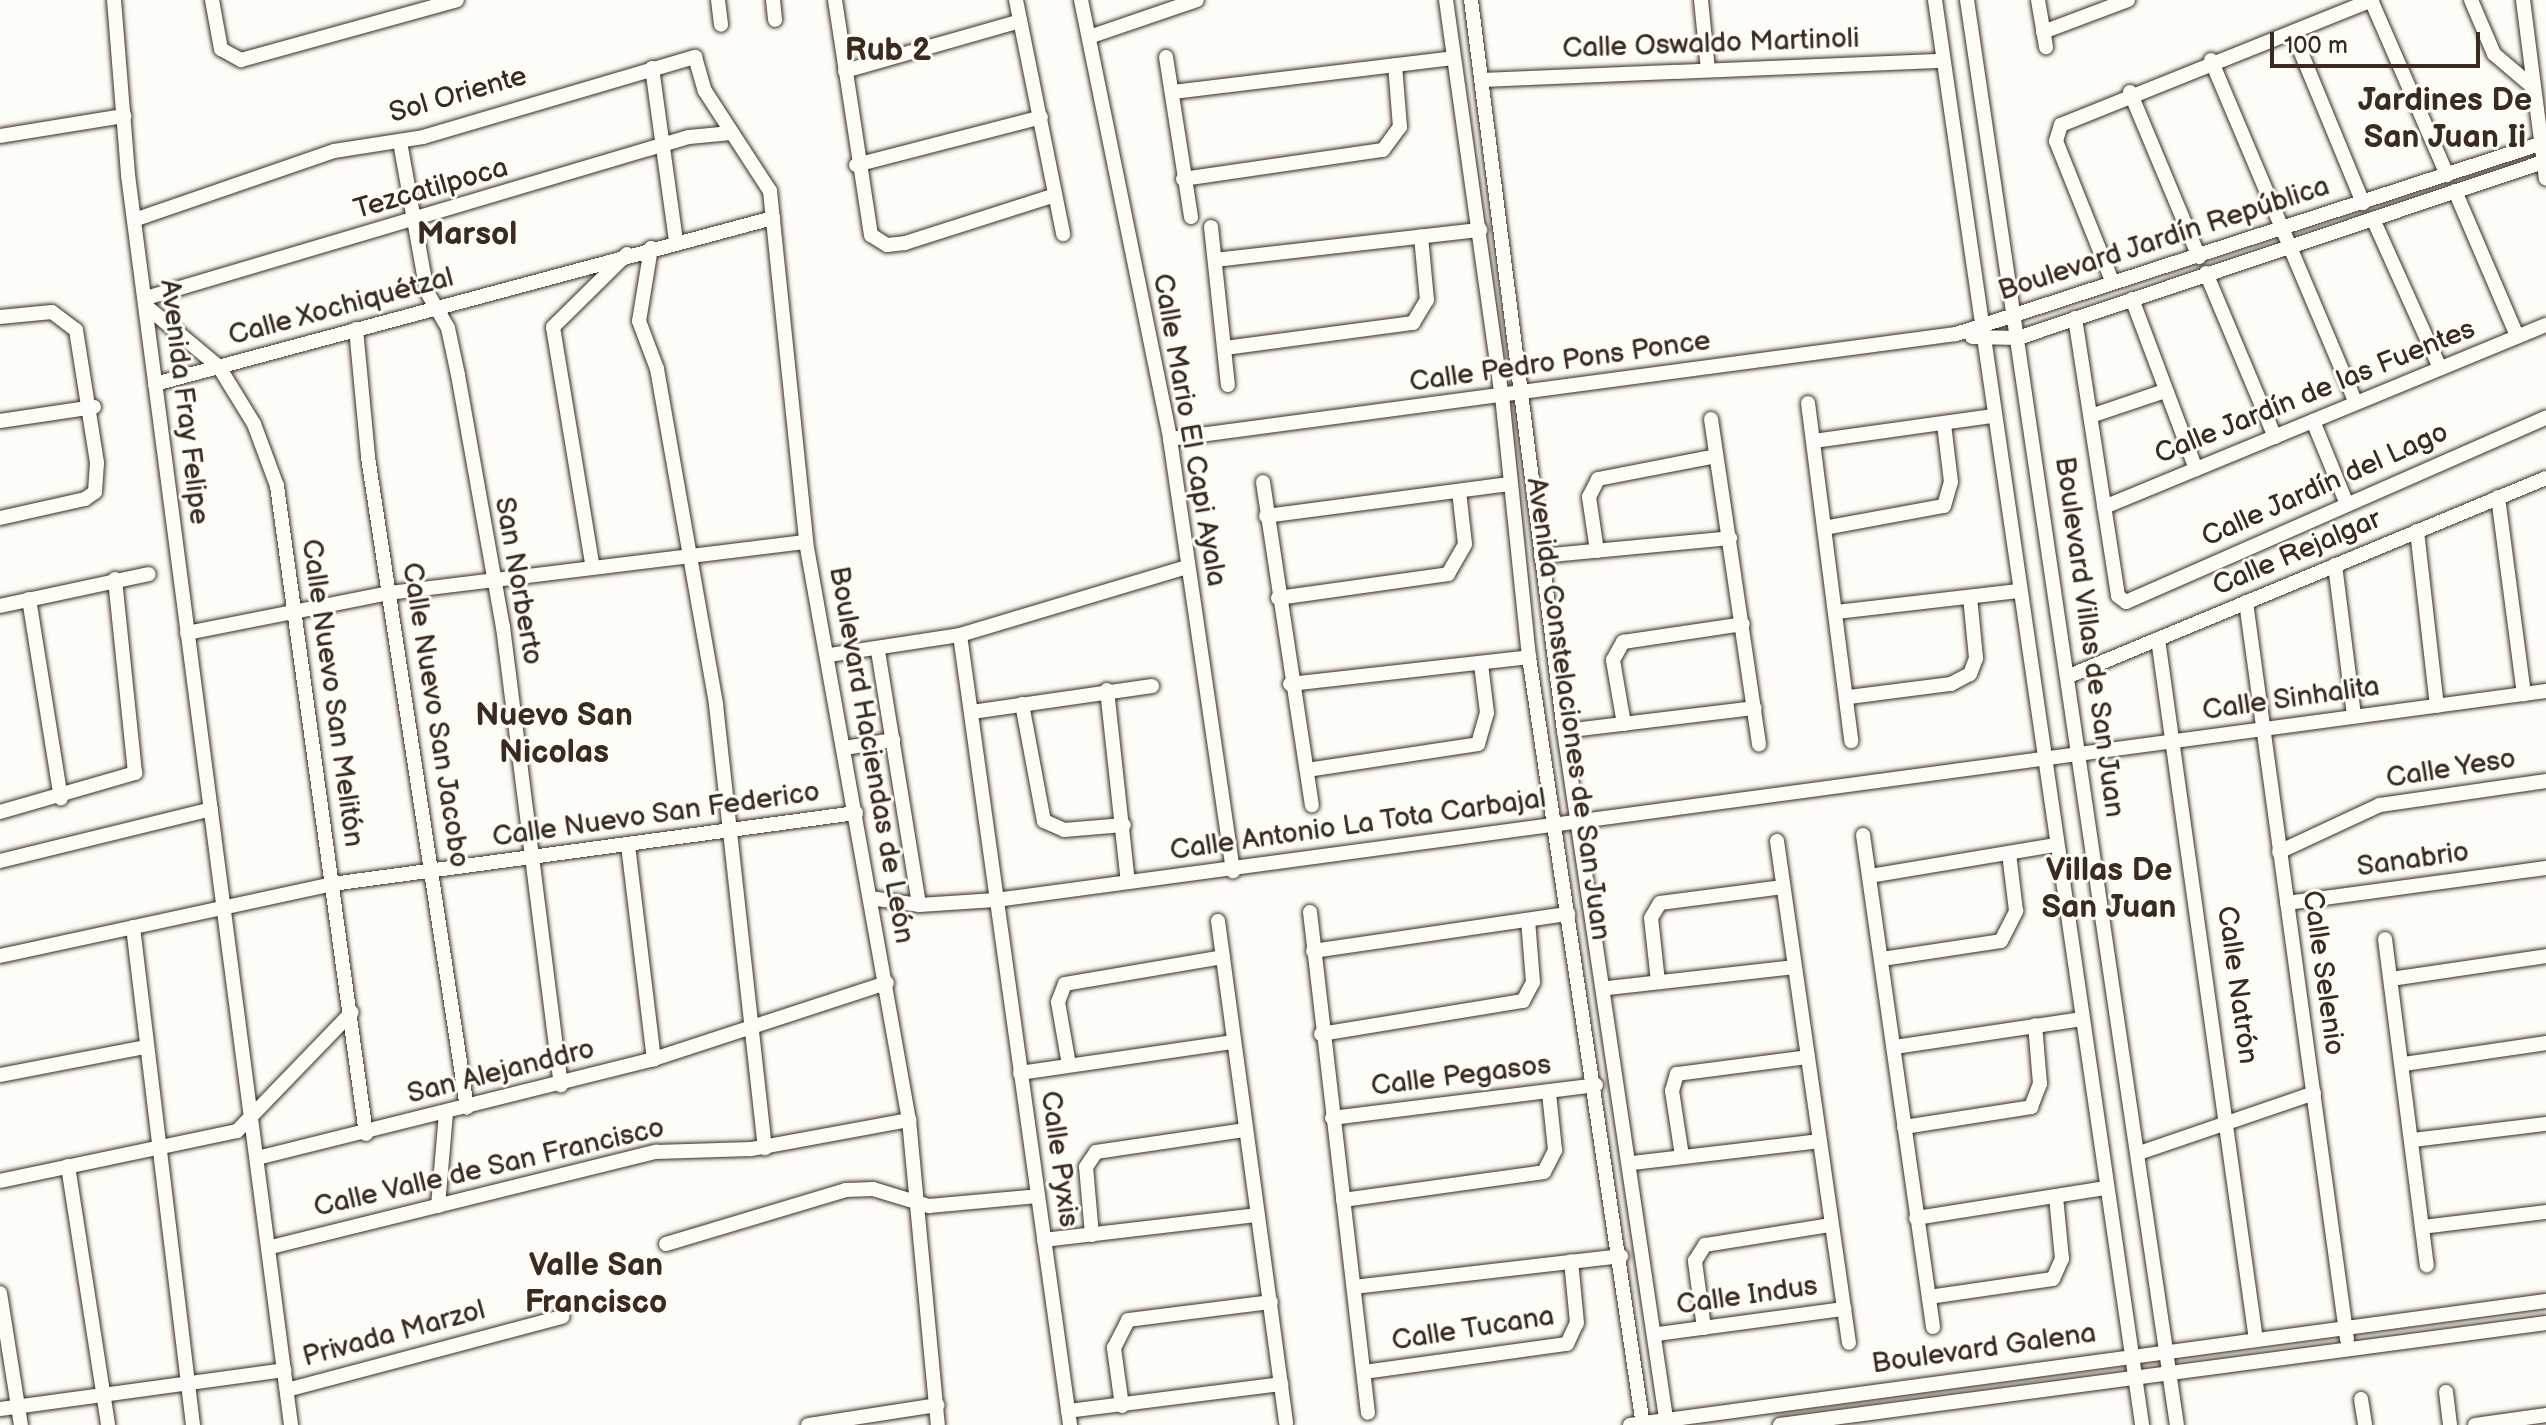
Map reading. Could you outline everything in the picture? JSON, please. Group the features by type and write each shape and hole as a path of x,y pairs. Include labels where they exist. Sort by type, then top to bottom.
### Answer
{"street":[{"name":"Avenida Fray Felipe","path":"114,0 134,220 187,633 226,904 251,1121 271,1247 291,1425"},
{"path":"212,0 221,49 241,60 430,4 457,0"},
{"path":"718,0 721,25"},
{"path":"773,0 775,20"},
{"path":"835,0 865,227 887,245 1055,195"},
{"path":"1016,0 1063,234"},
{"name":"Calle Mario El Capi Ayala","path":"1081,0 1170,439 1186,567 1233,871"},
{"path":"1089,37 1197,0"},
{"name":"Avenida Constelaciones de San Juan","path":"1446,0 1502,396 1529,657 1621,1256 1638,1424"},
{"name":"Avenida Constelaciones de San Juan","path":"1471,0 1524,393 1564,731 1608,988 1658,1334 1667,1422"},
{"path":"1701,0 1708,70"},
{"path":"1935,0 1980,332 2142,1425"},
{"name":"Boulevard Villas de San Juan","path":"1967,0 2177,1425"},
{"path":"2038,0 2045,39 2126,0"},
{"path":"2112,281 2056,141 2071,117 2211,60 2293,33 2372,0 2447,175"},
{"path":"2471,0 2494,54 2534,88"},
{"path":"2523,0 2544,142 2546,179"},
{"path":"845,71 1020,21"},
{"path":"2293,33 2363,203"},
{"name":"Sol Oriente","path":"134,220 334,151 400,142 695,57 717,111"},
{"path":"1166,57 1191,217"},
{"path":"1173,92 1453,58"},
{"path":"2211,60 2356,403"},
{"name":"Calle Oswaldo Martinoli","path":"1482,80 1943,61"},
{"path":"1183,179 1383,150 1400,127 1395,65"},
{"path":"652,68 676,241"},
{"path":"2130,92 2199,257"},
{"name":"Boulevard Haciendas de León","path":"717,111 766,179 773,218 806,542 829,655 909,1120 938,1425"},
{"path":"0,136 124,116"},
{"path":"856,165 1041,117"},
{"name":"Tezcatilpoca","path":"146,303 665,147 731,133"},
{"name":"San Norberto","path":"400,142 427,292 438,308 458,375 533,858 561,1085"},
{"name":"Boulevard Jardín República","path":"1980,332 2014,314 2112,281 2199,257 2544,142"},
{"name":"Boulevard Jardín República","path":"1980,332 2018,338 2545,162"},
{"path":"2455,191 2517,336"},
{"name":"Calle Xochiquétzal","path":"155,384 676,241 773,218"},
{"path":"2373,219 2440,368"},
{"path":"1211,227 1228,385"},
{"path":"1215,260 1480,230"},
{"path":"1225,348 1413,323 1427,300 1421,236"},
{"path":"651,248 639,321 657,369 716,705 725,834 755,1028 765,1148"},
{"path":"592,563 553,337 557,319 628,254"},
{"path":"2206,273 2275,437"},
{"path":"2132,299 2196,469"},
{"name":"Calle Nuevo San Melitón","path":"146,303 219,367 268,453 295,608 352,1012 366,1134"},
{"path":"0,317 52,312 69,321 82,344 94,407 95,492 0,518"},
{"path":"2075,318 2104,507"},
{"name":"Calle Jardín de las Fuentes","path":"2104,507 2546,325"},
{"name":"Calle Nuevo San Jacobo","path":"356,329 389,593 435,874 467,1108"},
{"name":"Calle Pedro Pons Ponce","path":"1170,439 1980,332"},
{"path":"2091,416 2165,391"},
{"path":"1808,403 1849,697 1851,741"},
{"path":"0,421 94,407"},
{"path":"1814,441 1993,416"},
{"name":"Calle Jardín del Lago","path":"2104,507 2118,596 2126,602 2346,502 2546,418"},
{"path":"1711,419 1739,585 1759,744"},
{"path":"2313,421 2346,502"},
{"path":"1824,528 1944,506 1951,482 1944,424"},
{"path":"1597,551 1589,497 1598,479 1716,456"},
{"name":"Calle Rejalgar","path":"2069,676 2546,478"},
{"path":"1263,482 1290,684 1312,805"},
{"path":"1266,516 1510,484"},
{"path":"1278,598 1448,574 1465,544 1459,491"},
{"path":"2498,497 2524,694"},
{"path":"2417,531 2437,706"},
{"path":"1541,556 1730,538"},
{"path":"187,633 295,608 592,563 688,556 806,542"},
{"path":"2335,565 2354,716"},
{"path":"829,655 878,651 960,635 1186,567"},
{"path":"0,606 149,574"},
{"path":"0,812 124,780 137,767 115,579"},
{"path":"1837,612 2018,591"},
{"path":"1849,697 1951,684 1970,674 1976,658 1970,597"},
{"path":"29,599 61,798"},
{"name":"Calle Selenio","path":"2246,602 2349,1351"},
{"path":"1624,724 1613,660 1623,642 1743,624"},
{"name":"Calle Pyxis","path":"960,635 1069,1418"},
{"name":"Calle Natrón","path":"2158,639 2176,740 2230,1121 2256,1340"},
{"path":"878,651 919,905"},
{"path":"1290,684 1529,657"},
{"path":"1307,770 1478,744 1487,713 1481,664"},
{"path":"972,712 1107,690 1152,686"},
{"path":"1107,690 1128,882"},
{"name":"Calle Sinhalita","path":"2043,758 2546,691"},
{"path":"1022,704 1044,821 1064,830 1124,825"},
{"path":"1564,731 1755,708"},
{"path":"845,748 893,740"},
{"name":"Calle Antonio La Tota Carbajal","path":"870,898 919,905 996,900 1233,871 2043,758"},
{"name":"Calle Yeso","path":"2279,852 2380,805 2546,781"},
{"path":"0,861 211,809"},
{"name":"Calle Nuevo San Federico","path":"0,956 226,904 332,884 435,874 856,813"},
{"path":"1863,835 1933,1327"},
{"path":"1777,841 1849,1343"},
{"path":"628,845 654,1059"},
{"path":"1870,876 2056,845"},
{"path":"1882,959 2001,941 2016,911 2009,853"},
{"name":"Sanabrio","path":"2287,903 2546,868"},
{"path":"1658,982 1651,918 1660,903 1783,887"},
{"path":"1310,912 1321,1034 1354,1287"},
{"path":"1313,951 1568,914"},
{"path":"1321,1034 1523,1001 1533,982 1528,920"},
{"path":"1218,921 1232,1042 1286,1422"},
{"path":"133,927 156,1150 193,1425"},
{"path":"2385,939 2409,1100 2427,1265"},
{"path":"2391,979 2546,956"},
{"path":"1069,1065 1058,1002 1065,984 1223,957"},
{"path":"1608,988 1795,967"},
{"name":"San Alejanddro","path":"257,1158 561,1085 755,1028 887,983"},
{"path":"0,1181 226,1135 251,1121 352,1012"},
{"path":"1895,1047 2082,1019"},
{"path":"1904,1127 2031,1107 2040,1084 2035,1025"},
{"path":"1020,1073 1232,1042"},
{"path":"2404,1064 2546,1043"},
{"path":"0,1075 146,1047"},
{"path":"1682,1156 1672,1091 1677,1074 1808,1057"},
{"name":"Calle Pegasos","path":"1332,1118 1596,1085"},
{"path":"1343,1200 1544,1172 1555,1150 1549,1093"},
{"path":"2139,1153 2314,1093"},
{"path":"438,1206 446,1113"},
{"name":"Calle Valle de San Francisco","path":"271,1247 656,1152 765,1148 909,1120"},
{"path":"2413,1140 2546,1124"},
{"path":"1092,1235 1086,1167 1096,1152 1245,1130"},
{"path":"1633,1163 1820,1141"},
{"path":"68,1166 108,1425"},
{"path":"1916,1218 2106,1188"},
{"path":"666,1244 821,1194 873,1189 918,1202 959,1206 1038,1196"},
{"path":"1929,1297 2053,1279 2062,1259 2056,1197"},
{"path":"2422,1227 2546,1212"},
{"path":"1044,1240 1258,1215"},
{"path":"1704,1328 1695,1261 1705,1245 1830,1225"},
{"name":"Calle Tucana","path":"1571,1261 1577,1323 1567,1344 1364,1372 1354,1287 1571,1261 1621,1256"},
{"path":"0,1293 21,1425"},
{"name":"Boulevard Galena","path":"1638,1424 2546,1301"},
{"path":"1122,1406 1114,1348 1128,1320 1271,1302"},
{"name":"Calle Indus","path":"1658,1334 1844,1309"},
{"name":"Privada Marzol","path":"287,1390 562,1317"},
{"name":"Boulevard Galena","path":"1780,1425 2172,1377 2546,1323"},
{"path":"0,1409 189,1386 284,1370"},
{"path":"1364,1372 1368,1413"},
{"path":"1069,1418 1122,1406 1281,1384"},
{"path":"2446,1392 2450,1425"},
{"path":"2361,1399 2365,1425"},
{"path":"808,1425 937,1405"},
{"path":"2475,1425 2546,1415"}],"district":[{"name":"Rub 2","path":"888,51"},
{"name":"Jardines De San Juan Ii","path":"2445,120"},
{"name":"Marsol","path":"467,235"},
{"name":"Nuevo San Nicolas","path":"554,736"},
{"name":"Villas De San Juan","path":"2109,890"},
{"name":"Valle San Francisco","path":"596,1286"}]}
